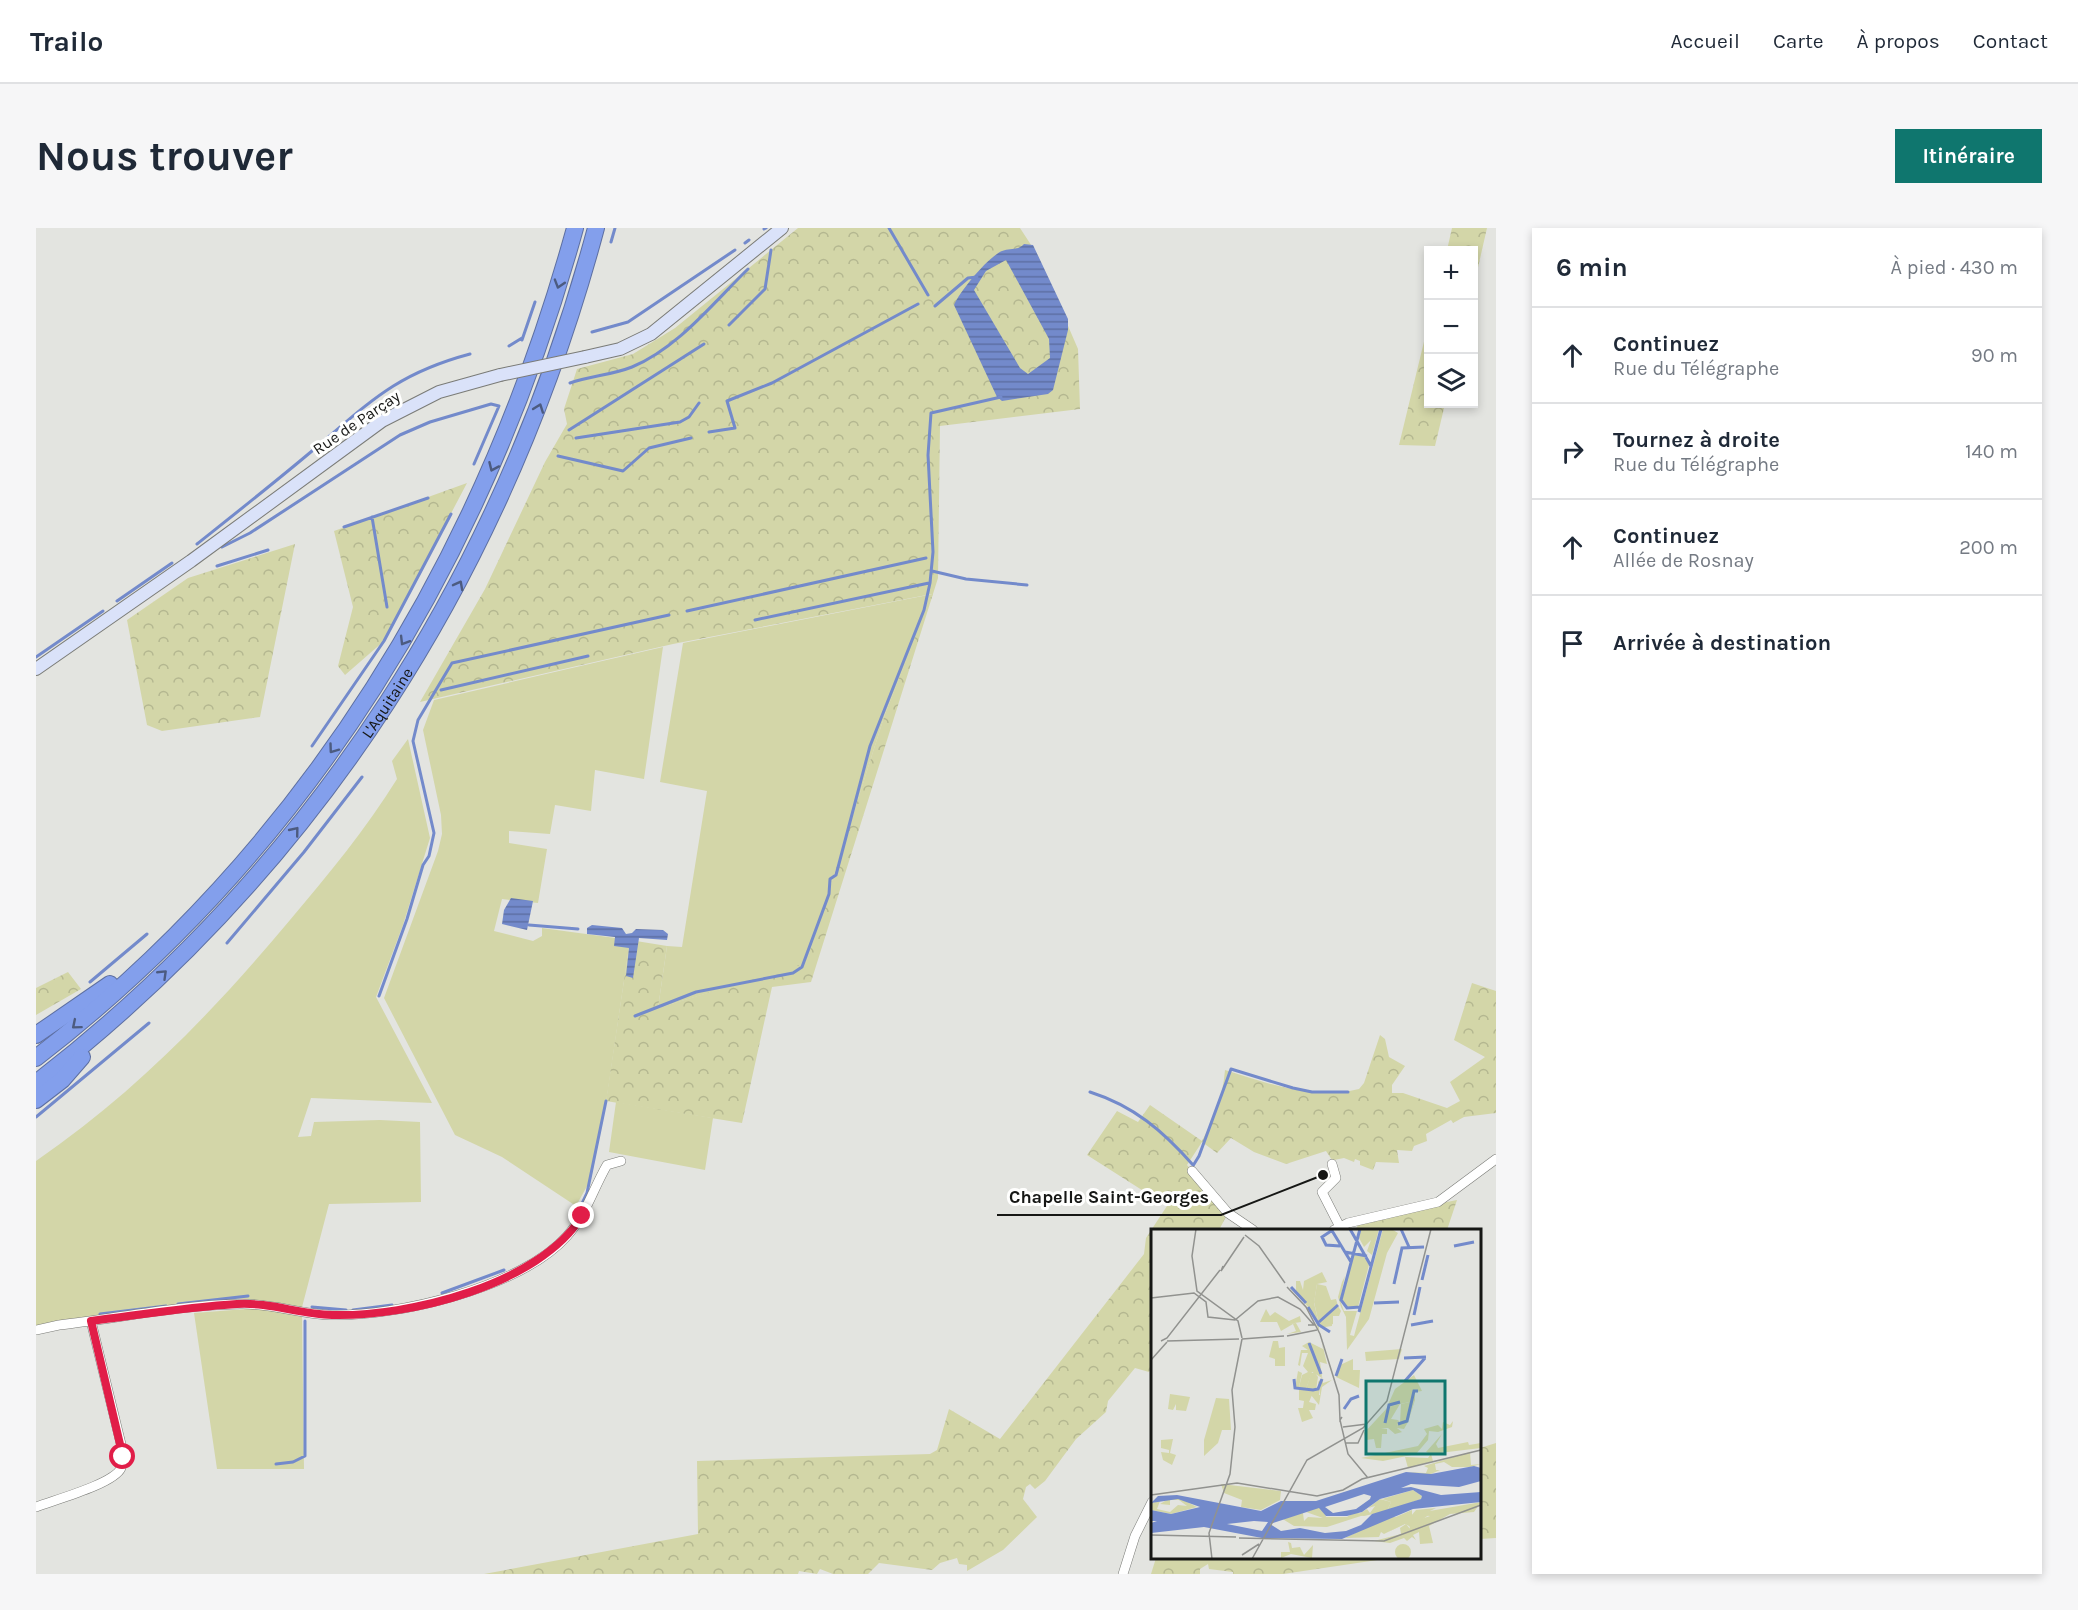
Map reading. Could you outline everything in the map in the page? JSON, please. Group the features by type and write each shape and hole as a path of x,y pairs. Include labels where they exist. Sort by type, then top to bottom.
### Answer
{"highway":[{"name":"L'Aquitaine","path":"36,1058 151,958 220,888 297,796 366,700 408,634 456,547 498,457 541,344 576,228"},
{"name":"L'Aquitaine","path":"36,1083 120,1014 207,931 281,849 350,759 405,678 465,573 516,465 560,351 596,228"},
{"path":"36,1035 151,958"},
{"path":"36,1100 62,1080 120,1014"}],"street":[{"name":"Rue de Parçay","path":"36,669 191,561 389,417 439,392 500,375 620,348 651,334 782,228"},
{"path":"1332,1164 1336,1178 1322,1192 1337,1229 1438,1202 1496,1159"},
{"path":"36,1330 91,1321 237,1304 273,1306 318,1315 351,1315 394,1310 432,1302 516,1273 550,1252 566,1238 587,1208 607,1165 621,1161"},
{"path":"1192,1171 1228,1213 1252,1229"},
{"path":"36,1507 108,1480 121,1469 123,1457 121,1444 91,1321"},
{"path":"1123,1574 1135,1536 1151,1504"}],"green space":[{"path":"798,228 1020,228 1037,254 1078,349 1080,409 940,426 938,578 811,982 772,987 742,1123 606,1101 630,940 667,946 658,1008 806,963 885,714 932,594 673,644 420,702 485,589 545,462 567,424 564,409 577,369 633,354 675,328"},
{"path":"1452,228 1487,228 1478,267 1478,246 1448,246"},
{"path":"1424,342 1424,408 1444,408 1435,446 1399,445"},
{"path":"467,483 384,641 345,675 338,666 353,607 334,531"},
{"path":"295,544 260,717 162,731 147,725 127,620 188,578"},
{"path":"933,594 885,714 806,964 658,1008 667,946 682,947 707,791 660,782 683,643"},
{"path":"663,647 644,779 595,770 591,811 555,805 550,834 509,831 509,843 547,849 538,903 502,899 494,931 533,941 542,936 542,928 630,940 605,1110 591,1179 576,1206 502,1157 455,1135 384,998 438,851 442,834 441,815 423,730 434,700"},
{"path":"408,739 430,838 403,925 376,997 432,1103 311,1098 298,1137 311,1136 314,1122 380,1120 420,1122 421,1202 329,1204 301,1311 266,1301 240,1301 36,1326 36,1161 72,1135 140,1079 202,1019 261,954 360,834 385,798 397,779 392,761"},
{"path":"68,972 81,989 36,1015 36,988"},
{"path":"1472,983 1496,991 1496,1113 1464,1117 1453,1123 1451,1120 1426,1134 1427,1141 1414,1146 1412,1151 1397,1150 1399,1163 1376,1162 1373,1170 1360,1165 1360,1161 1355,1159 1354,1162 1344,1158 1334,1160 1334,1163 1326,1151 1286,1164 1254,1152 1231,1138 1217,1153 1202,1142 1187,1165 1228,1213 1220,1229 1152,1229 1167,1206 1087,1155 1117,1111 1138,1122 1150,1105 1202,1141 1217,1107 1225,1070 1307,1092 1324,1093 1359,1089 1364,1083 1380,1035 1385,1039 1389,1057 1405,1066 1392,1085 1392,1093 1403,1093 1447,1108 1460,1101 1450,1082 1485,1057 1454,1040"},
{"path":"616,1102 713,1118 705,1170 609,1152"},
{"path":"1457,1200 1447,1229 1356,1229 1362,1219"},
{"path":"1151,1230 1151,1368 1149,1372 1135,1368 1108,1401 1106,1412 1076,1439 1045,1481 1035,1489 1030,1484 1026,1487 1023,1499 1037,1517 1003,1550 967,1571 967,1565 959,1564 957,1558 940,1563 932,1570 879,1563 868,1574 833,1574 820,1569 817,1574 799,1571 798,1574 484,1574 698,1534 697,1461 930,1454 937,1450 949,1409 1000,1439 1144,1254 1146,1238"},
{"path":"260,1308 302,1317 304,1469 217,1469 194,1313"},
{"path":"1496,1443 1496,1538 1481,1539 1481,1448"},
{"path":"1156,1559 1384,1559 1283,1574 1233,1574 1233,1572 1209,1569 1208,1564 1200,1569 1200,1574 1151,1574"}],"water":[{"path":"1024,244 1033,245 1068,319 1068,330 1053,390 1048,394 1002,401 997,397 954,305 968,283 989,260 1002,251","holes":["1006,260 1049,339 1050,358 1028,374 1020,368 974,290 986,271"]},
{"path":"511,898 533,901 527,930 502,924 504,910"},
{"path":"592,925 622,928 626,934 636,929 663,930 668,934 667,940 639,938 633,978 626,976 629,948 614,946 615,937 587,934 587,928"}],"waterway":[{"path":"611,242 615,228"},
{"path":"889,228 928,295"},
{"path":"745,243 749,240"},
{"path":"592,332 628,322 735,250"},
{"path":"729,325 765,289 771,250"},
{"path":"570,383 624,370 649,359 680,336 748,269"},
{"path":"935,306 968,278 977,277"},
{"path":"522,340 535,302"},
{"path":"709,432 735,428 727,401 772,383 918,304"},
{"path":"509,346 522,338"},
{"path":"569,430 704,344"},
{"path":"197,544 384,392 422,371 470,354"},
{"path":"635,1016 696,992 793,973 802,967 829,894 830,879 836,875 870,746 924,610 933,552 928,455 931,413 1001,397"},
{"path":"576,438 680,422 689,417 699,403"},
{"path":"222,547 250,533 400,435 430,422 491,404 499,406 474,464"},
{"path":"558,456 623,471 649,448 691,438"},
{"path":"344,527 428,498"},
{"path":"312,746 384,641 451,514"},
{"path":"372,517 387,607"},
{"path":"217,566 268,550"},
{"path":"687,611 926,558"},
{"path":"117,601 172,563"},
{"path":"932,571 966,579 1027,585"},
{"path":"755,620 929,583"},
{"path":"36,657 103,611"},
{"path":"379,996 407,919 423,865 429,856 434,833 413,741 418,720 452,663 669,615"},
{"path":"441,690 588,656"},
{"path":"227,943 304,852 362,777"},
{"path":"529,925 578,929"},
{"path":"90,982 147,934"},
{"path":"36,1117 149,1023"},
{"path":"1191,1169 1199,1156 1231,1069 1312,1092 1348,1092"},
{"path":"1090,1092 1134,1112 1147,1121 1193,1165"},
{"path":"580,1208 587,1193 606,1101"},
{"path":"442,1293 504,1270"},
{"path":"178,1304 248,1296"},
{"path":"353,1310 392,1305"},
{"path":"100,1314 166,1306"},
{"path":"312,1307 346,1310"},
{"path":"276,1464 293,1462 305,1456 305,1321"}],"place":[{"name":"Chapelle Saint-Georges","path":"1323,1175"}],"route":[{"path":"123,1457 91,1321 237,1304 273,1306 318,1315 351,1315 394,1310 432,1302 516,1273 550,1252 566,1238 582,1216"}]}
